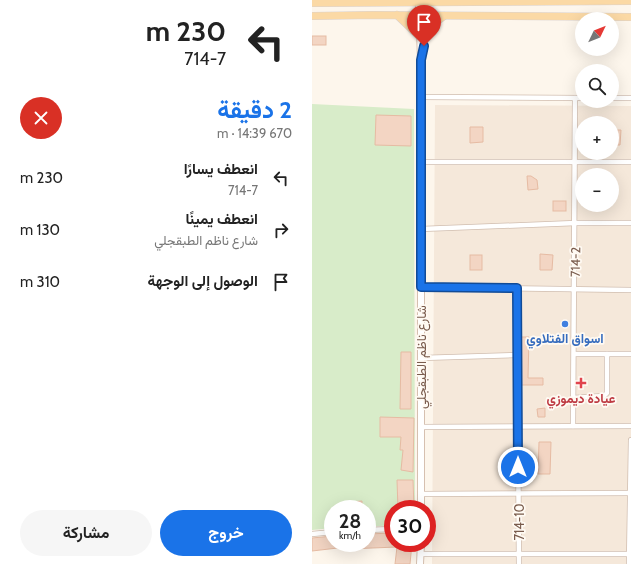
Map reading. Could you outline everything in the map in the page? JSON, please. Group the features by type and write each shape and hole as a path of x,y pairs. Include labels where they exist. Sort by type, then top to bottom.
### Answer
{"main road":[{"name":"شارع ناظم الطبقجلي","path":"421,500 422,1"},
{"path":"312,2 631,1"},
{"path":"396,15 422,36 432,25 444,16"},
{"path":"312,16 396,15 631,17"},
{"path":"421,555 421,564"}],"street":[{"path":"421,97 575,98"},
{"name":"714-2","path":"573,426 576,223 574,162 575,98"},
{"path":"619,98 631,98"},
{"path":"421,162 631,162"},
{"path":"421,229 576,223 631,223"},
{"path":"421,287 631,290"},
{"name":"714-10","path":"517,288 519,564"},
{"path":"574,354 631,354"},
{"path":"573,398 604,396 607,393 607,354"},
{"path":"421,358 518,355"},
{"path":"421,427 631,426"},
{"path":"629,564 631,440"},
{"path":"421,494 631,493"},
{"path":"312,534 324,533"},
{"path":"421,555 630,554"}],"shaded area":[{"path":"435,105 575,106 575,108 619,108 619,106 631,106 631,564 432,564 432,552 436,552 436,500 432,500"}],"green space":[{"path":"312,104 414,109 415,500 384,500 384,526 376,526 376,500 324,500 324,529 312,530"}],"building":[{"path":"312,36 326,36 326,45 312,45"},
{"path":"376,115 411,116 411,146 375,145"},
{"path":"470,127 483,127 483,142 470,143"},
{"path":"619,130 621,130 620,145"},
{"path":"527,176 531,176 537,180 538,189 528,190"},
{"path":"553,201 566,201 566,211 553,211"},
{"path":"540,254 553,255 552,270 540,270"},
{"path":"470,255 482,255 482,270 470,270"},
{"path":"521,337 529,337 528,378 543,378 543,385 521,385"},
{"path":"401,352 411,352 411,409 400,409"},
{"path":"545,408 545,417 538,417 537,409"},
{"path":"380,417 414,418 413,472 401,470 403,450 400,450 401,437 380,437"},
{"path":"539,442 551,442 550,474 538,474"},
{"path":"397,480 413,480 414,500 398,500"},
{"path":"384,533 384,548 376,548 376,534"},
{"path":"324,537 324,550 312,551 312,538"},
{"path":"396,552 411,552 410,564 395,564"}],"place":[{"name":"اسواق الفتلاوي","path":"565,324"},
{"name":"عيادة ديموزي","path":"581,383"}],"route":[{"path":"424,46 421,60 421,287 517,288 518,467"}]}
